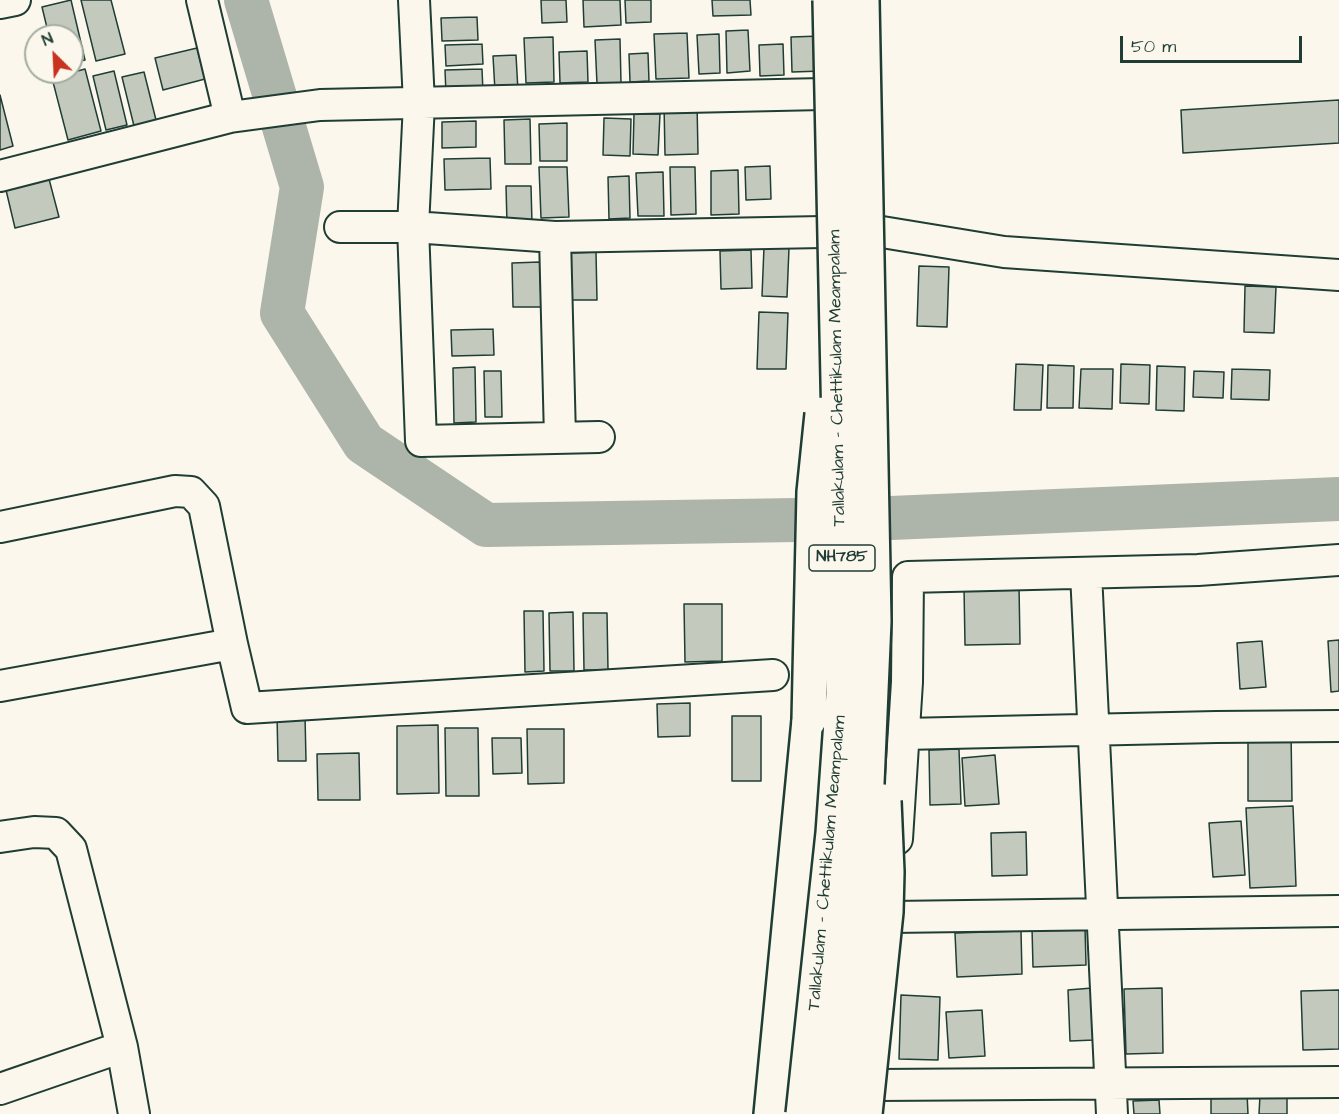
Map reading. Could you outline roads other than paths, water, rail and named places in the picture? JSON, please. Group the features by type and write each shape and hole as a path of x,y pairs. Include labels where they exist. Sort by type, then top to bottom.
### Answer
{"highway":[{"name":"Tallakulam - Chettikulam Meampalam","path":"803,1114 833,833 842,704 842,570 830,0"},
{"name":"Tallakulam - Chettikulam Meampalam","path":"833,1114 865,829 874,611 862,0"},
{"path":"771,1114 809,720 815,472 822,408 837,342"},
{"path":"871,723 884,798 887,872 872,1104"}],"street":[{"path":"0,3 15,0"},
{"path":"202,0 239,116"},
{"path":"414,0 419,103 413,227 421,441 599,437"},
{"path":"0,176 239,116 320,105 823,94"},
{"path":"340,227 413,227 555,237 876,231 1004,252 1339,275"},
{"path":"555,237 560,438"},
{"path":"0,527 175,491 191,492 204,506 247,708 773,675"},
{"path":"1339,560 1242,568 908,577 908,654 892,917 872,1104 1111,1083 1339,1082"},
{"path":"1086,573 1112,1114"},
{"path":"0,686 232,644"},
{"path":"904,734 1339,726"},
{"path":"0,837 34,831 56,833 71,849 122,1047 134,1114"},
{"path":"892,917 1339,911"},
{"path":"0,1089 122,1047"}],"waterway":[{"path":"246,0 302,187 282,313 364,443 486,525 797,520"},
{"path":"891,518 1339,499"}]}
